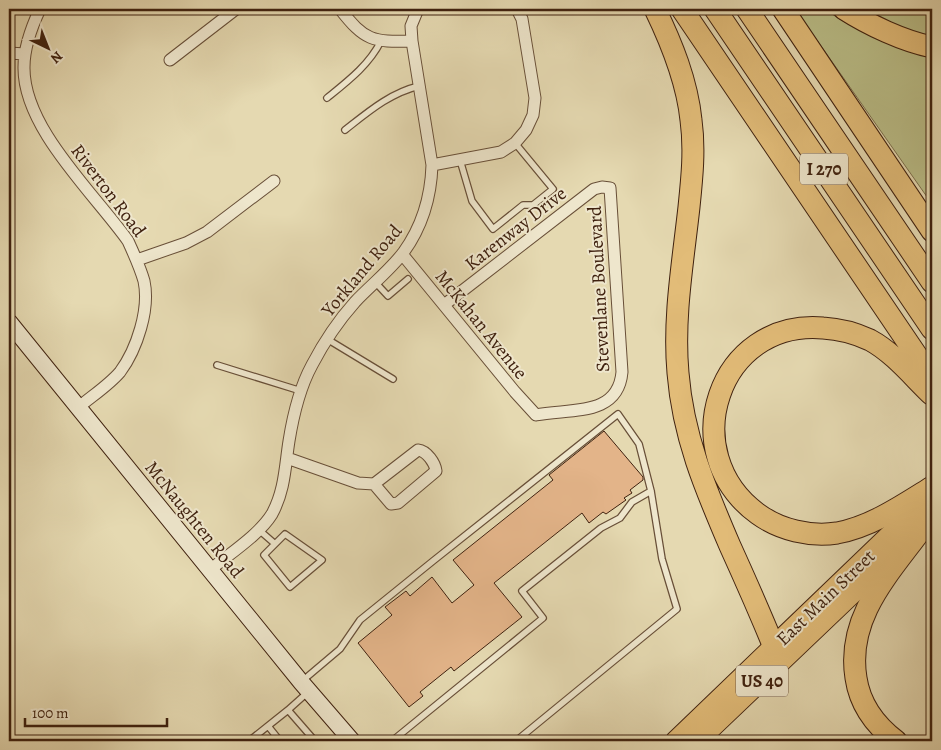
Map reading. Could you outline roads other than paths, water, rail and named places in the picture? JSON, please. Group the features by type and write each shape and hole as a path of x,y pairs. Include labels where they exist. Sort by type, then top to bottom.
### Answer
{"highway":[{"path":"655,9 671,42 684,81 692,119 693,153 691,185 676,333 678,374 683,413 691,449 703,483 774,647"},
{"path":"682,9 932,378"},
{"name":"I 270","path":"716,9 932,329"},
{"name":"I 270","path":"747,9 932,282"},
{"path":"782,9 932,230"},
{"path":"844,9 861,20 921,45 932,47"},
{"path":"932,396 880,347 858,335 838,329 818,327 793,330 777,334 758,344 737,364 718,399 713,438 718,464 730,487 738,497 749,508 772,523 798,532 836,533 858,527 879,518 932,488"},
{"path":"896,741 879,726 863,705 856,681 853,659 854,647 857,631 869,604 928,522"}],"main road":[{"name":"East Main Street","path":"675,741 932,494"},
{"name":"East Main Street","path":"698,741 928,522"}],"street":[{"name":"Riverton Road","path":"40,9 30,33 25,54 26,90 32,108 49,141 128,241 144,282 144,309 140,331 130,356 119,373 79,407"},
{"path":"170,60 236,9"},
{"path":"340,9 352,24 369,37 381,41 412,41"},
{"name":"Yorkland Road","path":"210,570 258,529 270,516 282,492 291,431 301,391 311,366 327,339 350,308 402,254 417,230 428,202 432,165 411,26 418,9"},
{"path":"432,165 493,155 516,143 531,123 535,98 522,19 518,9"},
{"path":"9,52 25,54"},
{"path":"137,260 186,243 208,232 274,181"},
{"name":"Karenway Drive","path":"444,305 594,189 610,188"},
{"name":"Stevenlane Boulevard","path":"536,415 597,408 611,397 619,387 622,372 610,188"},
{"name":"McKahan Avenue","path":"402,254 536,415"},
{"name":"McNaughten Road","path":"9,322 305,687 352,741"},
{"path":"287,458 358,483 374,484 418,450 425,452 436,468 433,474 394,504 388,502 374,484"}],"lane":[{"path":"327,98 359,72 375,54 381,41"},
{"path":"345,130 389,97 404,90 420,86"},
{"path":"460,160 472,201 493,229 524,205 533,205 553,189 516,143"},
{"path":"375,282 388,296 408,280"},
{"path":"327,339 393,379"},
{"path":"218,365 301,391"},
{"path":"249,741 288,710 305,687 340,650 360,620 618,414 639,444 651,491 662,559 677,609 516,741"},
{"path":"392,741 543,618 522,591 601,528 620,518 632,502 651,491"},
{"path":"258,529 274,544"},
{"path":"285,534 322,560 290,587 264,555 274,544 285,534"},
{"path":"288,710 315,741"},
{"path":"268,726 280,741"}]}
